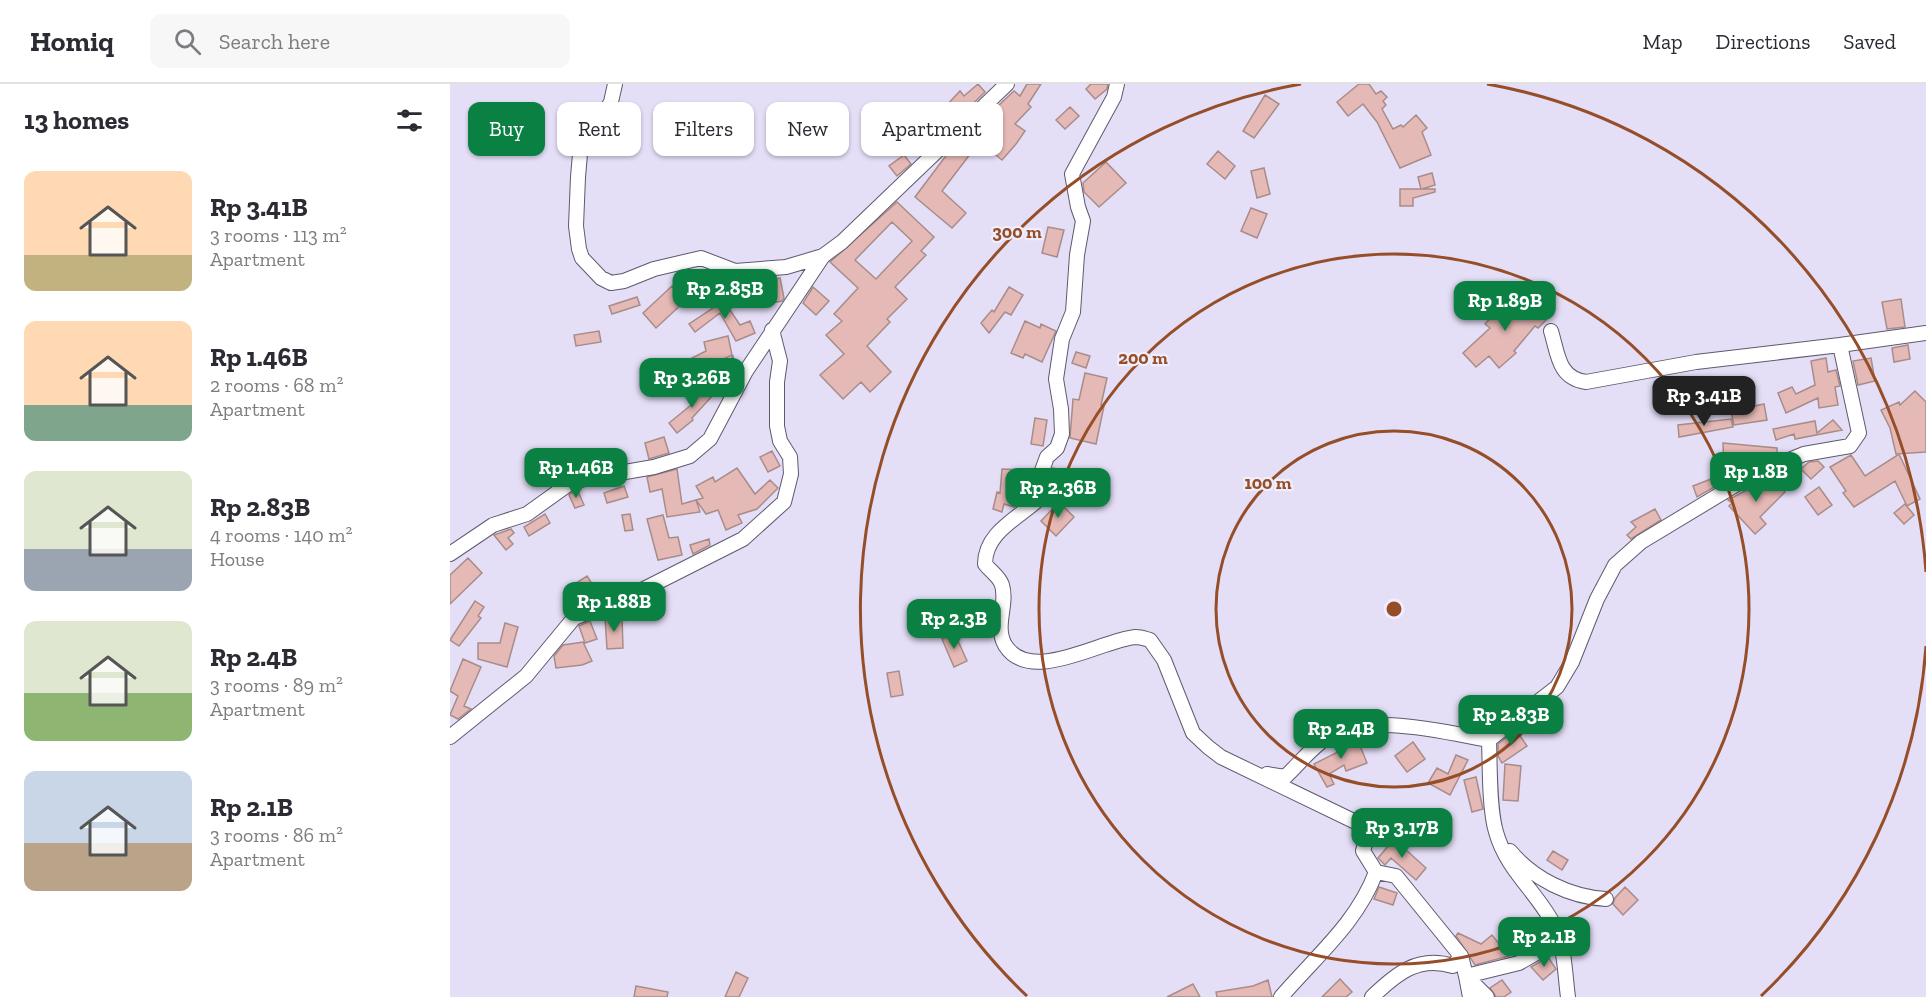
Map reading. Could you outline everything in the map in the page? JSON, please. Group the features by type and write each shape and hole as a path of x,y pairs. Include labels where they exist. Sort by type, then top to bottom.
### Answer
{"street":[{"path":"615,84 611,102 580,154 578,177 576,226 579,249 582,258 601,278 611,283 624,281 654,269 701,258 735,271 786,267 823,256"},
{"path":"450,554 494,525 527,514 573,481 654,467 690,456 710,439 730,399 772,330 823,256 842,242 1006,84"},
{"path":"1117,84 1114,97 1072,174 1077,207 1083,221 1077,255 1073,312 1062,339 1056,379 1062,434 1058,448 1047,457 1040,476 1037,489 1040,498 1018,518 998,531 986,549 985,564 1002,583 1000,628 1009,650 1027,660 1065,658 1137,637 1150,640 1164,660 1193,733 1221,757 1366,827 1368,833 1363,851 1376,872 1396,876 1461,956 1470,997"},
{"path":"450,737 526,676 574,618 640,591 743,539 784,502 791,474 790,457 780,441 777,426 777,382 780,361 772,330"},
{"path":"1551,331 1564,372 1573,380 1586,382 1696,362 1926,333"},
{"path":"1248,770 1284,777 1326,738 1347,730 1377,724 1489,740 1557,687 1572,662 1597,599 1615,565 1641,542 1752,475 1804,454 1850,446 1859,432 1840,345"},
{"path":"1489,740 1496,833 1516,876 1537,899 1555,928 1561,945 1568,997"},
{"path":"1496,833 1521,863 1552,884 1586,898 1606,899"},
{"path":"1281,997 1341,934 1368,893 1376,872"},
{"path":"1466,976 1520,963 1545,948 1561,945"},
{"path":"1372,997 1398,972 1430,962 1453,966 1461,956"},
{"path":"1466,976 1487,997"}],"building":[{"path":"978,84 985,92 975,102 950,102 960,91 964,96"},
{"path":"1027,84 1041,84 1028,104 1031,107 1015,124 1025,131 1002,160 997,156 1003,156 1002,102 1014,91 1020,96"},
{"path":"1091,84 1108,84 1107,89 1095,99 1086,89"},
{"path":"1359,84 1369,84 1376,94 1381,91 1387,97 1383,101 1386,105 1382,109 1393,129 1401,125 1403,127 1416,115 1427,128 1422,132 1431,155 1400,168 1377,122 1363,104 1348,116 1337,102"},
{"path":"1265,95 1279,104 1254,138 1243,131"},
{"path":"1070,107 1079,116 1065,129 1056,120"},
{"path":"1218,151 1235,166 1225,179 1207,164"},
{"path":"903,156 911,164 897,176 889,166"},
{"path":"946,156 969,156 942,191 966,213 952,228 915,197"},
{"path":"1106,162 1126,183 1099,207 1084,192 1083,183"},
{"path":"1264,168 1270,194 1257,198 1251,171"},
{"path":"1432,173 1435,185 1422,189 1435,189 1435,192 1413,198 1413,206 1400,206 1400,189 1421,189 1418,177"},
{"path":"897,202 934,237 921,251 926,255 895,287 907,299 887,319 890,322 867,346 891,372 870,392 861,382 843,399 820,375 844,354 826,335 842,321 834,314 858,288 830,262","holes":["892,222 912,241 876,279 855,260"]},
{"path":"1251,208 1267,214 1257,238 1241,231"},
{"path":"1048,227 1064,230 1057,257 1042,253"},
{"path":"780,278 784,298 782,301 761,305 756,283"},
{"path":"708,279 731,279 731,293 708,293"},
{"path":"672,286 685,301 656,328 643,313"},
{"path":"813,287 829,301 816,315 803,303"},
{"path":"1009,287 1023,295 1011,315 1005,312 989,333 981,323 992,310 994,312"},
{"path":"1515,291 1546,320 1538,328 1535,326 1514,351 1516,353 1499,368 1489,356 1476,367 1463,353 1490,328 1485,324"},
{"path":"734,294 738,299 728,307 740,325 750,321 755,333 736,341 720,313 695,332 689,324"},
{"path":"637,297 640,305 612,314 609,306"},
{"path":"1901,299 1905,327 1887,329 1882,302"},
{"path":"1025,321 1040,328 1041,324 1056,331 1042,362 1025,354 1023,358 1011,353"},
{"path":"599,331 601,342 576,346 574,335"},
{"path":"728,336 732,355 682,379 676,366 706,351 704,342"},
{"path":"1908,345 1910,359 1894,362 1892,348"},
{"path":"1076,352 1090,356 1086,368 1072,363"},
{"path":"733,356 736,370 716,374"},
{"path":"1826,358 1828,372 1836,370 1840,386 1835,387 1838,405 1819,408 1818,398 1786,413 1778,393 1792,387 1796,394 1815,385 1811,361"},
{"path":"1871,358 1875,381 1858,385 1853,361"},
{"path":"1085,373 1107,378 1096,444 1070,438 1073,399 1079,400"},
{"path":"706,384 715,393 692,418 693,420 677,433 669,423 696,401 693,398"},
{"path":"1915,391 1926,402 1926,452 1896,454 1890,428 1881,410 1899,402 1900,405"},
{"path":"1764,404 1767,420 1734,425 1731,411"},
{"path":"1035,418 1047,420 1043,446 1031,444"},
{"path":"1731,419 1733,427 1679,437 1678,425"},
{"path":"1833,420 1842,430 1795,439 1794,434 1776,440 1773,429 1815,421 1817,433"},
{"path":"664,437 669,453 649,459 645,443"},
{"path":"1723,443 1777,448 1777,455 1760,462 1732,460 1742,471 1697,497 1693,486 1724,474"},
{"path":"772,451 780,466 768,472 760,457"},
{"path":"1899,454 1920,499 1907,506 1895,481 1854,507 1843,493 1846,491 1830,467 1851,455 1865,476"},
{"path":"1818,461 1824,467 1811,479 1801,469 1809,462"},
{"path":"737,468 755,494 770,480 778,488 757,509 738,515 742,523 726,530 718,510 706,514 696,500 703,498 696,486 713,477 715,482"},
{"path":"1053,468 1072,473 1064,497 1048,494"},
{"path":"677,469 682,504 696,500 700,512 667,517 662,489 650,492 647,477"},
{"path":"1002,469 1023,470 1022,486 1028,488 1030,495 1014,507 1004,504 1002,512 993,509 997,492 1000,493"},
{"path":"1771,477 1785,492 1760,517 1766,524 1755,534 1729,506 1732,503 1728,500"},
{"path":"624,486 628,497 607,503 604,493"},
{"path":"1819,487 1832,505 1818,515 1805,497"},
{"path":"577,489 584,505 575,508 569,495"},
{"path":"1059,502 1074,517 1056,536 1041,521"},
{"path":"1905,504 1914,515 1904,524 1894,513"},
{"path":"1655,509 1661,520 1631,539 1627,535 1636,527 1631,522"},
{"path":"545,514 550,523 529,536 524,527"},
{"path":"630,514 633,530 625,531 622,515"},
{"path":"663,515 669,538 678,537 682,555 658,560 647,519"},
{"path":"511,529 514,533 508,538 513,544 506,550 494,535"},
{"path":"709,539 710,545 693,554 690,545"},
{"path":"468,558 482,573 450,604 450,575"},
{"path":"587,576 596,590 579,601 570,587"},
{"path":"475,601 484,607 478,616 481,618 459,646 450,640"},
{"path":"605,617 622,617 623,648 607,649"},
{"path":"590,621 597,639 585,643 579,626"},
{"path":"505,623 518,627 507,667 478,659 478,643 500,643"},
{"path":"955,634 967,661 954,667 942,639"},
{"path":"583,642 592,661 582,665 556,668 554,656 563,645"},
{"path":"463,659 481,667 464,706 471,709 458,719 450,715 458,696 450,691"},
{"path":"899,671 903,695 891,697 887,673"},
{"path":"1516,730 1527,746 1502,763 1498,756 1498,744"},
{"path":"1350,738 1353,745 1359,743 1367,763 1346,771 1344,765 1329,774 1334,784 1327,787 1314,764 1338,752 1335,744"},
{"path":"1413,742 1425,759 1407,772 1395,756"},
{"path":"1456,755 1468,760 1450,795 1428,783 1437,768 1448,774"},
{"path":"1505,764 1521,766 1518,801 1503,800"},
{"path":"1476,777 1483,809 1472,812 1464,780"},
{"path":"1403,809 1412,816 1387,845 1378,837"},
{"path":"1394,839 1426,868 1416,880 1391,858 1385,865 1378,858"},
{"path":"1553,851 1568,860 1562,870 1547,860"},
{"path":"1379,887 1397,893 1393,905 1374,899"},
{"path":"1625,887 1638,900 1623,915 1613,904 1615,898"},
{"path":"1517,918 1532,933 1521,943 1507,928"},
{"path":"1458,933 1481,944 1492,935 1509,956 1475,965 1456,936"},
{"path":"1548,957 1556,969 1543,980 1531,967"},
{"path":"736,972 748,978 739,997 725,997"},
{"path":"1340,979 1352,992 1346,997 1322,997"},
{"path":"1268,980 1272,997 1217,997 1216,992 1253,986"},
{"path":"1502,980 1511,992 1504,997 1496,997 1490,988"},
{"path":"1193,984 1200,997 1167,997"},
{"path":"636,986 668,992 667,997 634,997"}]}
